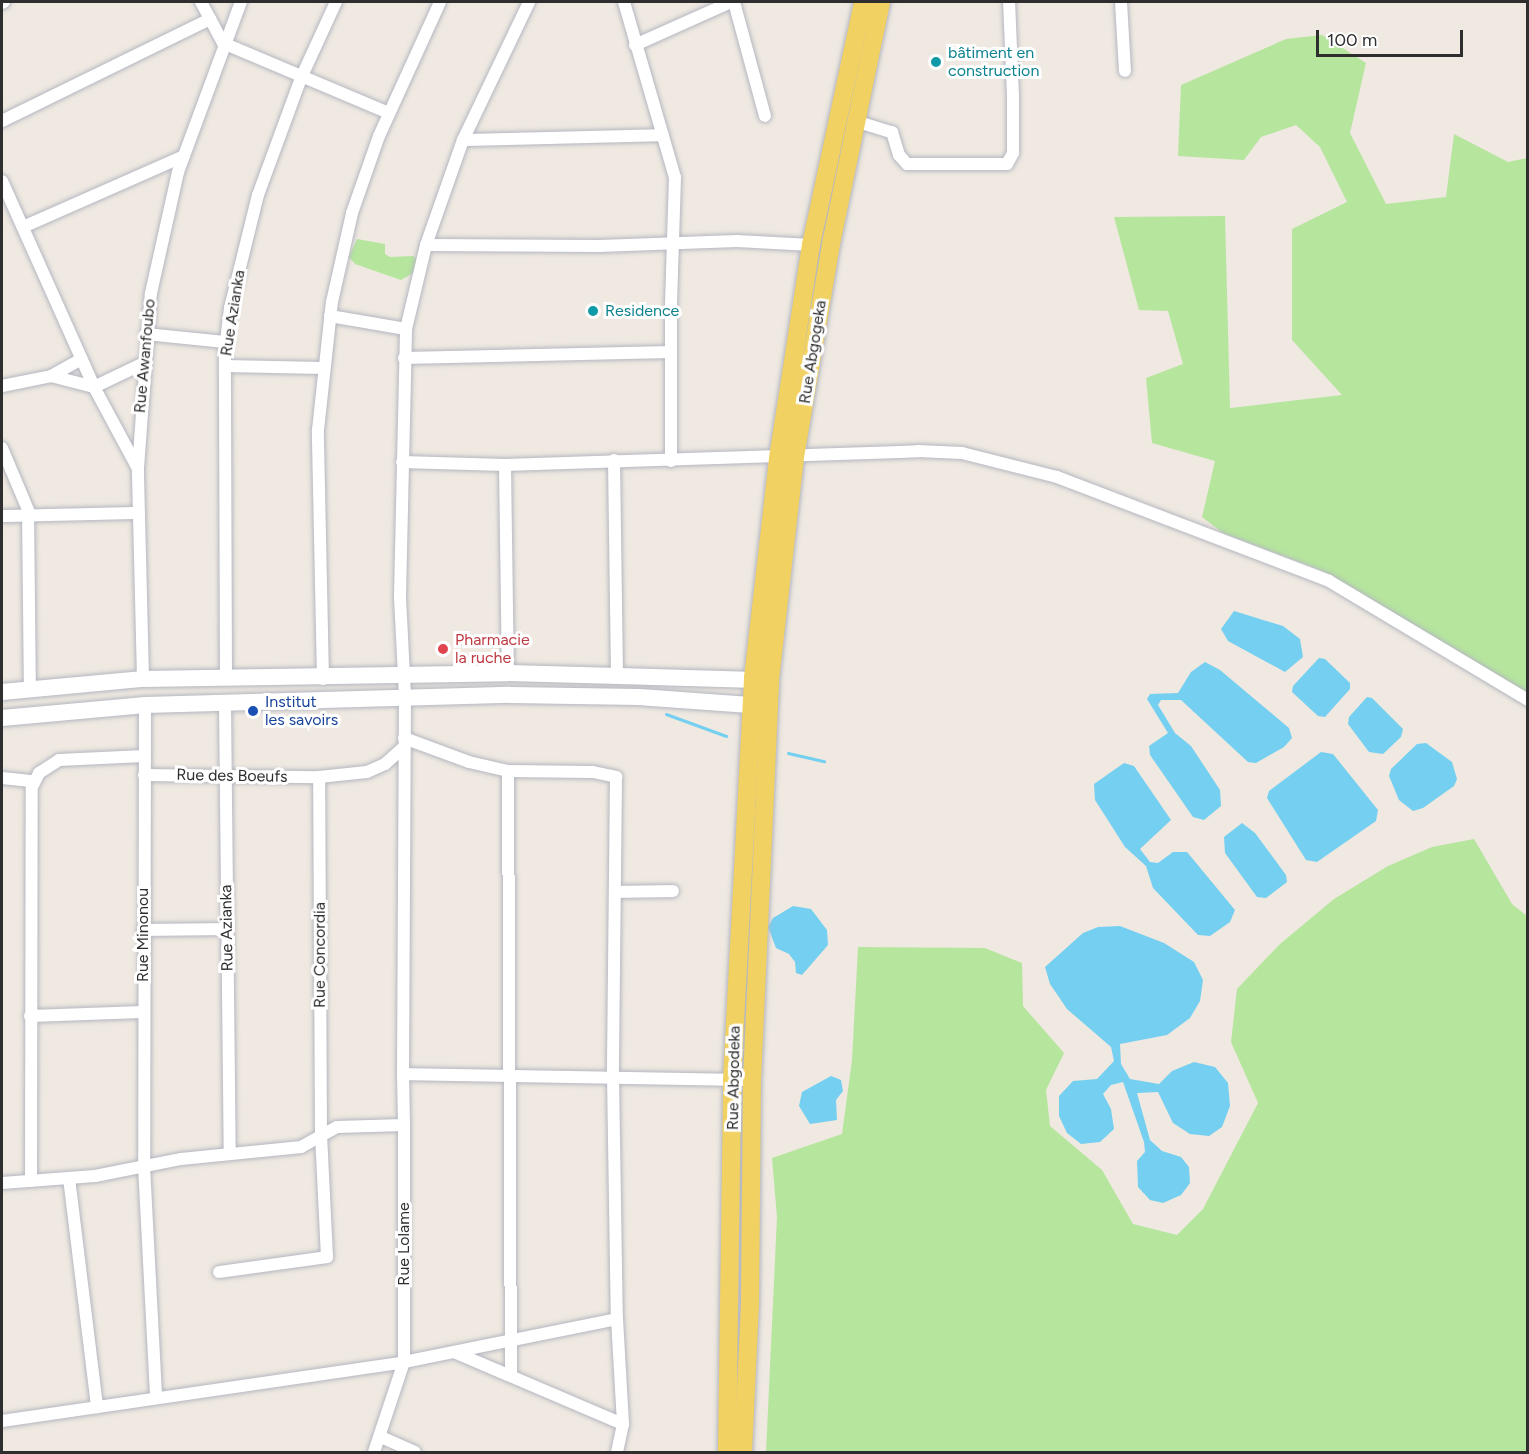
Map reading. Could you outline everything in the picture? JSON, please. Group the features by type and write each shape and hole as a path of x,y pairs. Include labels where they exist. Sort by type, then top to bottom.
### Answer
{"main road":[{"name":"Rue Abgogeka","path":"760,706 761,679 811,245 863,2"},
{"name":"Rue Abgogeka","path":"787,458 880,2"},
{"path":"2,692 143,679 323,679 508,673 761,679"},
{"path":"2,718 145,705 405,696 639,697 760,706"},
{"name":"Rue Abgodeka","path":"727,1452 732,1080 760,706"},
{"name":"Rue Abgodeka","path":"743,1452 750,1305 760,706"}],"street":[{"path":"201,2 223,43 301,78 389,113"},
{"name":"Rue Awanfoubo","path":"143,679 138,468 146,334 162,233 184,156 223,43 241,2"},
{"name":"Rue Azianka","path":"226,679 225,342 255,207 301,78 336,2"},
{"path":"323,679 316,482 323,368 330,316 352,213 389,113 440,2"},
{"name":"Rue Lolame","path":"374,1452 381,1437 404,1362 405,696 400,596 406,329 426,245 463,140 529,2"},
{"path":"624,2 675,177 670,352 671,461"},
{"path":"635,45 733,2 765,116"},
{"path":"855,121 892,132 898,155 907,164 1007,164 1012,153 1013,107 1009,2"},
{"path":"1121,2 1125,71"},
{"path":"2,121 210,19"},
{"path":"463,140 663,135"},
{"path":"23,227 184,156"},
{"path":"2,181 94,387 138,468"},
{"path":"426,245 674,244 737,241 811,245"},
{"path":"330,316 406,329"},
{"path":"146,334 225,342"},
{"path":"404,358 670,352"},
{"path":"2,386 51,376 82,359"},
{"path":"51,376 94,387 144,363"},
{"path":"225,366 323,368"},
{"path":"2,448 24,494 28,515 30,688"},
{"path":"402,462 505,465 614,460 787,458 944,451 1056,477 1329,580 1527,700"},
{"path":"614,460 617,675"},
{"path":"505,465 508,673"},
{"path":"2,516 139,513"},
{"name":"Rue Azianka","path":"225,703 230,1153"},
{"name":"Rue Minonou","path":"145,705 144,1166 156,1398"},
{"path":"404,743 508,771 614,774 613,1076 617,1319 623,1424 617,1452"},
{"name":"Rue des Boeufs","path":"144,775 319,777 377,769 404,743"},
{"path":"2,778 33,782 59,760 144,756"},
{"path":"508,771 507,1075 511,1376"},
{"name":"Rue Concordia","path":"219,1272 327,1257 321,1134 319,777"},
{"path":"30,1180 33,782"},
{"path":"615,892 673,891"},
{"path":"143,930 227,929"},
{"path":"30,1016 143,1012"},
{"path":"403,1074 752,1080"},
{"path":"2,1183 69,1178 230,1153 302,1147 321,1134 337,1127 404,1125"},
{"path":"69,1178 97,1407"},
{"path":"2,1421 404,1362 512,1338 617,1319"},
{"path":"454,1352 623,1424"},
{"path":"381,1437 416,1452"}],"green space":[{"path":"1322,35 1366,63 1350,133 1386,204 1446,197 1454,134 1508,162 1527,158 1527,693 1323,571 1223,533 1202,517 1215,461 1152,443 1146,378 1183,364 1168,311 1139,310 1114,217 1225,216 1230,408 1342,395 1292,340 1292,229 1347,202 1320,147 1296,125 1261,137 1244,160 1178,156 1181,85 1286,39"},
{"path":"357,239 385,244 385,254 390,257 413,256 418,261 418,270 401,280 355,264 349,257"},
{"path":"1474,839 1512,904 1527,916 1527,1452 766,1452 777,1217 772,1158 842,1134 852,1060 858,947 985,948 1022,963 1023,1006 1064,1053 1046,1090 1050,1126 1102,1170 1133,1224 1177,1235 1203,1209 1258,1103 1231,1042 1237,989 1280,944 1334,899 1388,866 1432,847"}],"water":[{"path":"1234,611 1283,626 1300,639 1303,657 1285,672 1228,641 1221,629"},
{"path":"1319,658 1325,659 1350,683 1350,689 1325,717 1318,716 1292,692 1293,686"},
{"path":"1205,662 1220,670 1289,728 1292,738 1284,747 1256,763 1248,762 1181,700 1161,700 1158,705 1175,733 1191,746 1220,790 1221,806 1204,820 1193,817 1150,755 1149,746 1168,733 1147,699 1150,694 1178,693 1191,672"},
{"path":"1367,697 1372,698 1403,729 1401,737 1383,754 1369,752 1348,724 1349,717"},
{"path":"1426,743 1452,762 1457,779 1454,786 1423,808 1413,811 1399,800 1389,776 1391,769 1417,744"},
{"path":"1321,752 1333,754 1378,810 1376,821 1317,862 1306,860 1267,798 1269,791"},
{"path":"1124,763 1134,766 1171,820 1140,849 1150,862 1158,863 1173,852 1187,852 1235,910 1230,922 1210,936 1198,935 1153,888 1146,866 1125,847 1095,800 1094,784"},
{"path":"1242,823 1255,833 1286,875 1287,882 1266,898 1257,897 1225,853 1224,837"},
{"path":"793,906 811,909 827,930 828,945 802,975 796,973 795,962 789,954 776,948 768,927 773,918"},
{"path":"1120,926 1164,943 1194,962 1203,980 1200,1001 1190,1018 1167,1035 1120,1044 1121,1064 1130,1079 1159,1084 1172,1071 1194,1062 1215,1067 1228,1083 1230,1106 1222,1127 1209,1136 1190,1134 1173,1123 1158,1092 1137,1093 1150,1140 1162,1151 1181,1157 1189,1167 1190,1183 1181,1195 1163,1203 1150,1200 1138,1187 1137,1161 1145,1152 1144,1142 1123,1082 1111,1085 1103,1094 1111,1109 1114,1129 1100,1142 1081,1144 1067,1133 1059,1116 1059,1096 1073,1081 1097,1079 1114,1061 1111,1047 1067,1009 1050,984 1045,967 1083,933 1098,927"},
{"path":"831,1076 841,1080 843,1091 836,1100 837,1120 810,1124 799,1106 802,1092"}],"waterway":[{"path":"666,714 726,736"},
{"path":"788,753 824,761"}],"place":[{"name":"bâtiment en construction","path":"936,62"},
{"name":"Residence","path":"593,311"},
{"name":"Pharmacie la ruche","path":"443,649"},
{"name":"Institut les savoirs","path":"253,711"}]}
